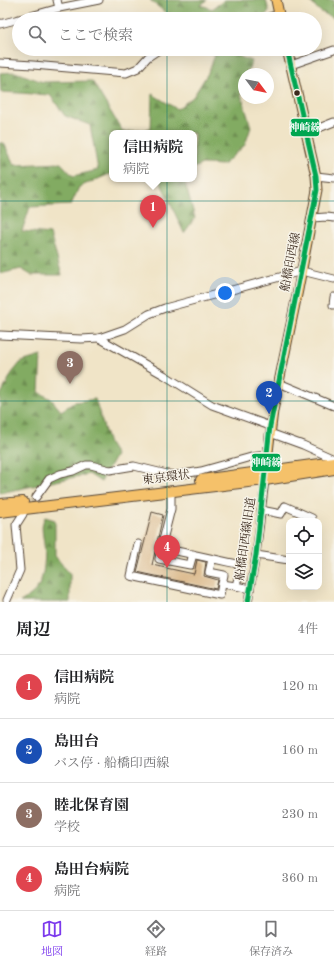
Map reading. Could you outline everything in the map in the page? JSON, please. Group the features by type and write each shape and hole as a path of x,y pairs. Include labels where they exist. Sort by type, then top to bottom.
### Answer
{"highway":[{"name":"東京環状","path":"0,512 265,476 334,461"},
{"name":"東京環状","path":"0,504 334,469"}],"main road":[{"path":"276,0 278,12"},
{"name":"船橋印西線","path":"265,476 270,430 316,196 316,176 289,56"}],"street":[{"path":"57,0 59,8"},
{"path":"44,12 99,0"},
{"path":"0,23 12,21"},
{"path":"322,54 334,50"},
{"path":"0,63 126,73 138,68 150,56"},
{"path":"291,65 317,56"},
{"path":"305,126 319,128 334,122"},
{"path":"316,176 334,178"},
{"path":"312,218 326,216 334,218"},
{"path":"0,335 81,339 99,338 125,329 149,314 165,308 302,271 334,280"},
{"path":"333,305 334,297"},
{"path":"99,338 212,405 303,445 334,461"},
{"path":"279,383 334,406"},
{"path":"36,497 49,479 86,465 110,470 134,466 177,475 201,471 251,457 267,455"},
{"name":"船橋印西線旧道","path":"248,602 256,555 265,476"},
{"path":"170,490 172,509 159,559 190,565 193,554"},
{"path":"261,510 281,514 285,506 312,518"},
{"path":"8,600 20,570 16,525 23,514"},
{"path":"138,544 131,576 220,595 224,575 209,572 212,559"},
{"path":"162,548 241,565 236,586"},
{"path":"256,555 286,560"},
{"path":"222,584 250,589"}],"green space":[{"path":"150,0 207,0 201,5 212,9 225,0 266,0 269,12 165,12"},
{"path":"308,0 334,0 334,18 321,12"},
{"path":"215,56 240,56 252,61 249,68 238,68 238,104 244,104 251,127 245,145 223,165 202,164 197,166 197,130 142,130 151,129 152,94 177,109 193,97 208,73"},
{"path":"15,72 43,82 92,81 122,130 109,130 109,174 79,187 71,205 30,207 22,231 50,234 62,275 31,275 21,269 0,274 0,143 4,143 14,165 61,163 73,176 98,170 90,125 65,116 50,95 1,92 0,73"},
{"path":"160,182 185,182 195,218 184,233"},
{"path":"41,356 39,392 51,399 61,411 75,402 95,399 109,444 116,455 101,482 89,474 0,493 0,396 12,373 21,362"},
{"path":"45,517 55,520 55,556 70,574 70,602 20,602 36,590 42,576 45,553 42,527"}],"building":[{"path":"152,512 163,515 152,565 194,574 197,560 206,562 204,576 218,580 216,589 137,572"}],"tunnel":[{"path":"26,511 36,497"}],"transit line":[{"name":"神崎線","path":"248,602 256,555 270,426 317,190 316,176 289,56"}],"place":[{"name":"信田病院","path":"153,228"},
{"name":"睦北保育園","path":"70,384"},
{"name":"島田台","path":"269,414"},
{"name":"島田台病院","path":"167,568"}]}
